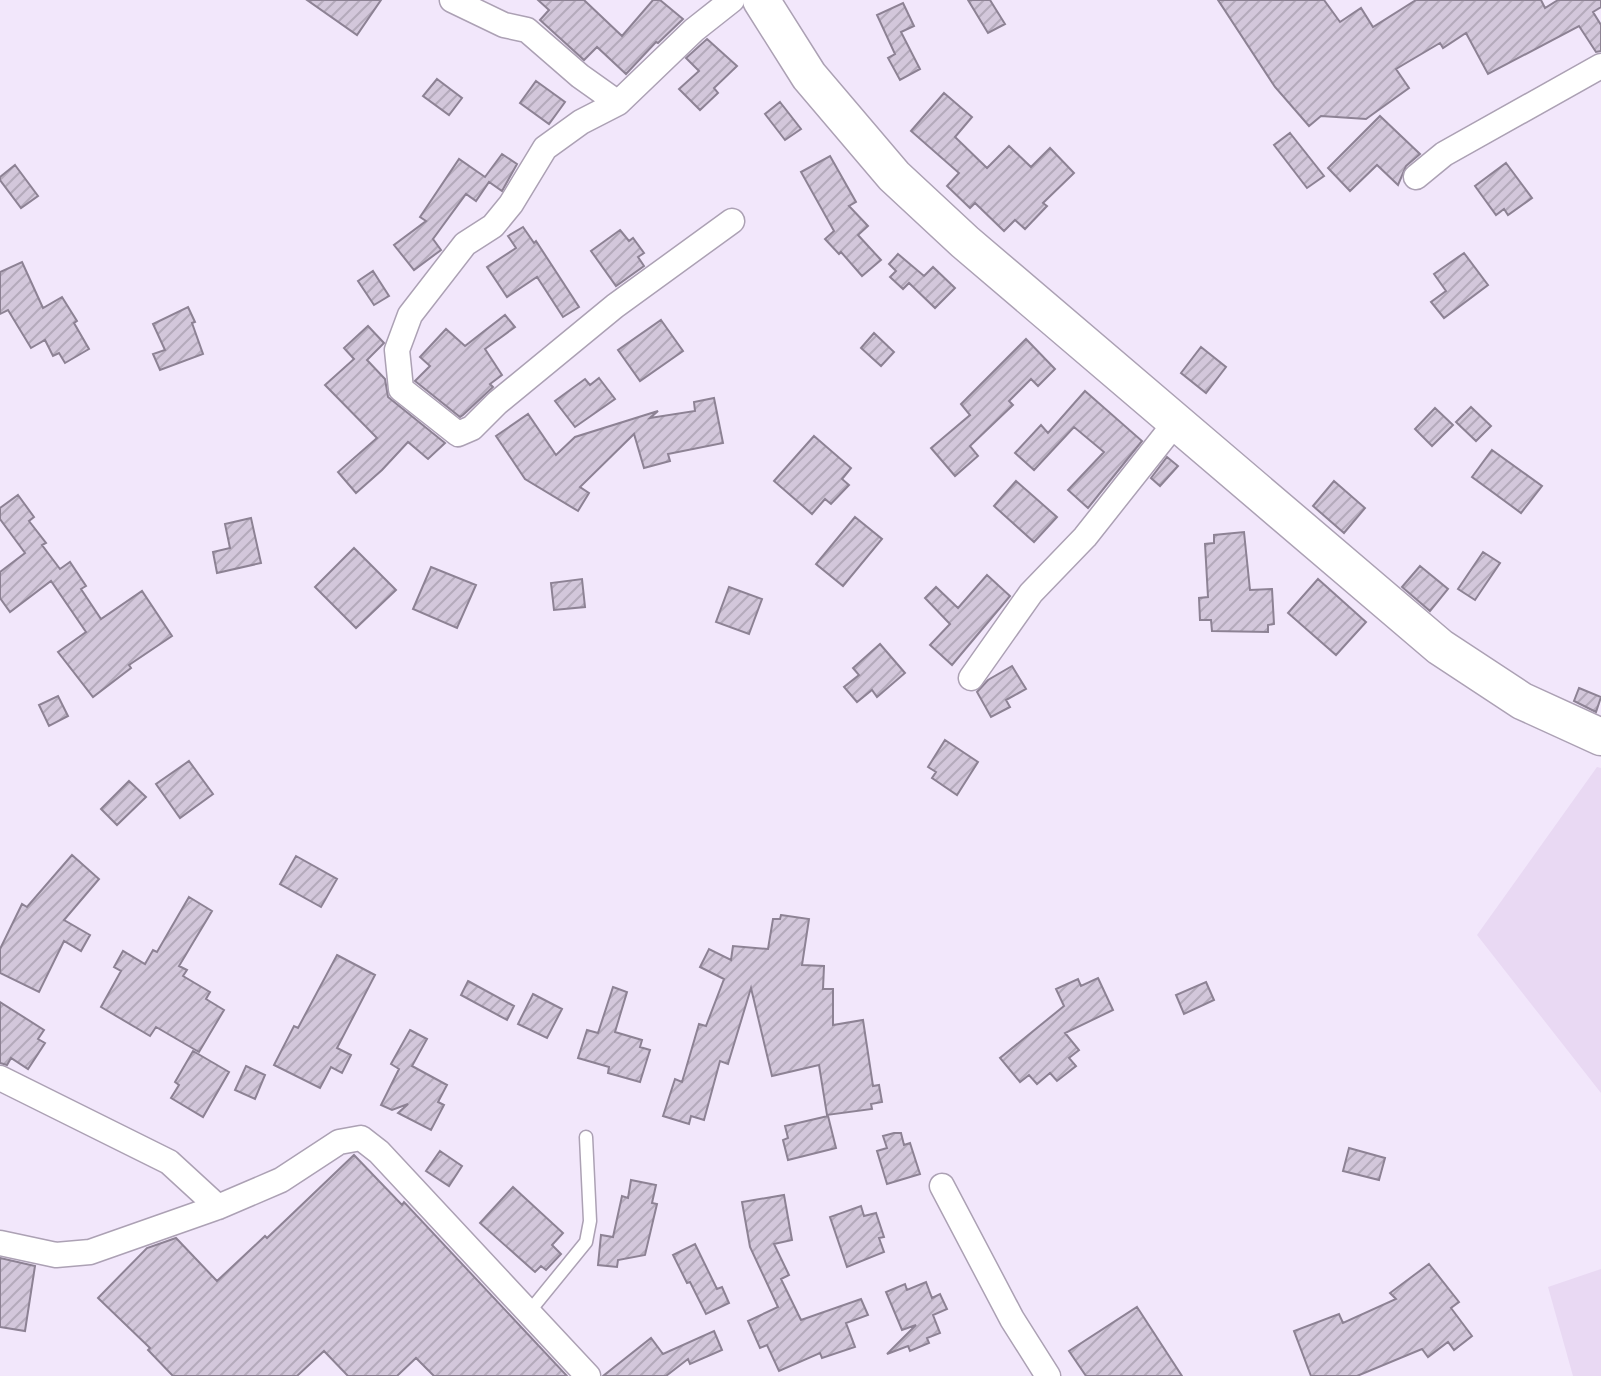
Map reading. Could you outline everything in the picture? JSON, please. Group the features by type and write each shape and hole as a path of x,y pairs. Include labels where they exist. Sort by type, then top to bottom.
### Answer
{"main road":[{"path":"761,0 809,76 894,176 965,242 1440,647 1522,701 1601,737"}],"street":[{"path":"452,0 504,25 527,30 580,76 618,103"},
{"path":"732,0 694,30 618,103 581,122 545,148 511,204 493,226 465,244 410,315 397,350 401,389 458,434 472,428 497,403 615,306 732,221"},
{"path":"1416,177 1444,154 1601,66"},
{"path":"971,678 1031,593 1085,537 1176,422"},
{"path":"0,1078 169,1162 218,1207"},
{"path":"0,1243 56,1255 90,1252 218,1207 281,1180 339,1142 361,1138 379,1152 588,1376"},
{"path":"942,1186 1012,1319 1048,1376"}],"lane":[{"path":"529,1312 586,1242 590,1221 586,1137"}],"shaded area":[{"path":"1597,767 1601,768 1601,1093 1477,935"},
{"path":"1601,1269 1601,1376 1573,1376 1548,1287"}],"building":[{"path":"307,0 381,0 357,35"},
{"path":"538,0 584,0 622,36 653,0 660,0 683,19 626,74 597,47 584,60 540,20 549,10"},
{"path":"968,0 990,0 1005,24 988,33"},
{"path":"1218,0 1324,0 1340,22 1361,8 1373,27 1416,0 1541,0 1545,8 1558,0 1601,0 1601,7 1593,12 1601,25 1601,51 1596,52 1579,26 1488,74 1466,33 1443,48 1440,43 1396,69 1409,88 1366,119 1321,116 1309,126 1275,87"},
{"path":"903,3 914,26 901,32 920,69 900,80 888,58 895,54 877,15"},
{"path":"707,39 737,66 714,88 718,93 700,110 679,89 699,71 686,58"},
{"path":"437,79 462,98 449,115 423,96"},
{"path":"536,81 565,102 549,124 520,103"},
{"path":"944,93 972,117 955,137 987,168 1009,146 1031,167 1050,148 1074,173 1043,203 1047,206 1025,229 1015,220 1004,231 975,203 970,208 947,186 959,173 911,131"},
{"path":"780,102 801,129 785,140 765,114"},
{"path":"1380,116 1420,154 1406,166 1398,185 1377,165 1350,191 1328,168"},
{"path":"1290,133 1324,176 1307,188 1274,145"},
{"path":"502,154 517,164 502,191 489,182 476,201 466,194 433,239 441,250 414,270 394,245 426,221 420,217 459,159 485,177"},
{"path":"830,156 856,202 849,206 868,226 858,235 881,260 862,276 825,239 834,231 801,172"},
{"path":"1506,163 1532,198 1508,215 1504,209 1496,215 1475,186"},
{"path":"15,165 38,196 21,208 0,180"},
{"path":"523,227 534,243 536,241 579,307 563,317 537,277 507,297 487,267 516,248 508,236"},
{"path":"620,230 629,241 633,238 644,253 638,257 644,266 616,286 591,251"},
{"path":"1464,253 1488,285 1444,318 1431,302 1446,291 1434,274"},
{"path":"898,254 924,276 933,267 955,288 935,308 909,283 903,289 890,277 896,271 889,264"},
{"path":"22,262 43,308 62,297 89,349 65,363 59,353 53,356 45,340 31,348 8,310 0,314 0,272"},
{"path":"373,271 389,296 374,305 358,281"},
{"path":"188,307 203,354 160,370 153,354 165,350 153,324"},
{"path":"505,315 515,327 485,349 502,375 463,415 460,417 415,381 430,366 420,357 446,329 465,346"},
{"path":"661,320 683,351 640,381 618,350"},
{"path":"368,326 384,343 367,360 385,379 388,397 445,443 428,459 408,442 356,493 338,472 377,438 325,385 354,359 344,348"},
{"path":"874,333 894,352 881,366 861,348"},
{"path":"1026,339 1055,369 1038,386 1031,379 1009,401 1013,405 970,446 978,456 955,476 931,448 970,415 961,404"},
{"path":"1201,347 1226,367 1206,393 1181,373"},
{"path":"599,378 615,399 575,427 555,401 585,379 590,385"},
{"path":"1085,391 1142,441 1088,508 1068,490 1104,452 1074,427 1034,470 1015,453 1041,425 1048,433"},
{"path":"714,398 723,443 668,454 670,461 644,468 634,434 580,487 589,493 578,511 525,479 496,436 528,414 556,455 575,437 658,411 650,418 695,411 694,402"},
{"path":"1471,407 1491,426 1476,441 1456,422"},
{"path":"1435,408 1453,425 1432,446 1415,429"},
{"path":"814,436 851,468 842,479 849,485 831,504 825,499 812,514 774,481"},
{"path":"1492,450 1542,486 1521,513 1472,477"},
{"path":"1167,457 1178,466 1160,486 1151,478"},
{"path":"1016,481 1057,517 1034,542 994,506"},
{"path":"1334,481 1365,508 1344,533 1313,506"},
{"path":"18,495 34,517 29,521 46,543 42,545 60,569 70,562 86,586 81,589 101,619 142,591 172,636 129,665 131,668 93,697 58,652 86,632 51,581 10,612 0,598 0,572 25,553 0,519 0,508"},
{"path":"855,517 882,539 843,586 816,564"},
{"path":"251,518 261,563 217,573 213,552 230,548 225,524"},
{"path":"1244,532 1250,590 1272,589 1274,624 1268,625 1268,632 1212,631 1211,620 1200,620 1199,598 1208,597 1205,544 1214,543 1214,535"},
{"path":"354,548 396,590 356,628 315,587"},
{"path":"1483,552 1500,563 1475,600 1458,589"},
{"path":"1420,566 1448,589 1430,611 1402,587"},
{"path":"431,567 476,585 457,628 413,609"},
{"path":"987,575 1010,596 952,665 930,645 950,624 925,598 936,587 958,608"},
{"path":"582,579 585,607 554,610 551,583"},
{"path":"1318,579 1366,622 1336,655 1288,613"},
{"path":"729,587 762,599 749,634 716,622"},
{"path":"880,644 905,673 877,697 872,690 857,702 844,687 859,675 853,668"},
{"path":"1012,666 1026,689 1006,700 1010,707 991,717 977,692 988,680"},
{"path":"1579,688 1601,697 1596,712 1574,701"},
{"path":"58,696 68,716 49,726 39,705"},
{"path":"945,740 978,762 957,795 932,778 936,772 928,767"},
{"path":"189,761 213,794 180,818 156,784"},
{"path":"129,781 146,797 117,825 101,809"},
{"path":"72,855 99,879 64,920 90,935 81,951 64,941 39,992 0,973 0,949 22,904 27,907"},
{"path":"296,856 337,879 321,907 280,884"},
{"path":"189,897 212,911 179,966 187,970 183,976 210,992 206,999 224,1010 199,1052 156,1027 150,1036 101,1007 121,971 114,967 123,951 145,964 153,950 157,952"},
{"path":"781,915 809,919 802,965 824,966 823,989 833,989 833,1025 863,1020 873,1086 879,1085 882,1102 871,1104 872,1109 827,1115 819,1065 772,1076 751,988 728,1064 720,1061 704,1120 691,1116 689,1124 663,1116 675,1079 682,1082 699,1024 706,1026 724,979 700,967 709,949 731,960 733,946 768,949 773,919 780,919"},
{"path":"337,955 375,975 337,1048 351,1055 342,1073 331,1067 320,1088 274,1065 294,1026 298,1028"},
{"path":"1098,978 1113,1010 1065,1033 1079,1050 1069,1058 1076,1066 1057,1081 1050,1073 1037,1084 1029,1075 1020,1082 1000,1058 1064,1006 1056,989 1078,979 1081,986"},
{"path":"468,981 514,1006 507,1020 461,995"},
{"path":"1206,982 1214,1000 1184,1014 1176,995"},
{"path":"613,987 627,992 615,1032 642,1040 640,1047 650,1050 640,1082 608,1073 609,1067 578,1058 587,1030 598,1033"},
{"path":"533,994 562,1009 547,1038 518,1024"},
{"path":"0,1002 44,1030 38,1039 45,1043 28,1069 11,1058 7,1065 0,1063"},
{"path":"410,1030 427,1039 412,1066 447,1085 438,1102 444,1105 431,1130 398,1113 408,1104 392,1110 381,1105 399,1069 391,1064"},
{"path":"193,1051 229,1072 203,1117 171,1098 179,1085 175,1082"},
{"path":"246,1066 265,1075 255,1099 235,1090"},
{"path":"828,1116 836,1148 788,1160 783,1140 788,1138 785,1126"},
{"path":"901,1133 904,1145 910,1143 920,1174 887,1184 877,1151 887,1148 883,1136"},
{"path":"1349,1148 1385,1158 1379,1180 1343,1171"},
{"path":"440,1151 462,1166 449,1186 426,1171"},
{"path":"354,1155 402,1205 404,1202 567,1376 434,1376 416,1358 397,1376 348,1376 324,1351 297,1376 173,1376 148,1350 150,1348 98,1298 147,1248 176,1238 217,1281"},
{"path":"631,1180 656,1185 652,1203 657,1204 645,1255 618,1260 617,1267 598,1265 601,1235 613,1237 622,1196 628,1198"},
{"path":"513,1187 563,1233 552,1245 561,1254 546,1270 541,1266 535,1272 480,1223"},
{"path":"784,1195 792,1240 774,1244 789,1275 781,1279 801,1320 861,1299 868,1315 846,1323 855,1347 822,1358 820,1353 779,1371 767,1345 760,1348 748,1321 778,1307 750,1247 742,1202"},
{"path":"861,1206 864,1216 876,1213 884,1237 879,1238 884,1252 847,1267 830,1217"},
{"path":"695,1244 717,1289 722,1287 729,1303 706,1314 673,1255"},
{"path":"0,1258 35,1266 25,1331 0,1327"},
{"path":"1429,1264 1459,1302 1451,1308 1472,1336 1454,1350 1448,1342 1428,1357 1422,1349 1357,1376 1311,1376 1294,1331 1339,1314 1343,1323 1396,1299 1390,1293"},
{"path":"926,1282 932,1298 940,1294 947,1309 933,1315 940,1333 927,1338 929,1343 910,1351 908,1346 887,1354 916,1325 902,1330 886,1292 905,1284 907,1290"},
{"path":"1137,1307 1182,1376 1086,1376 1069,1351"},
{"path":"714,1331 722,1350 690,1364 688,1359 666,1376 603,1376 651,1338 663,1354"}]}
